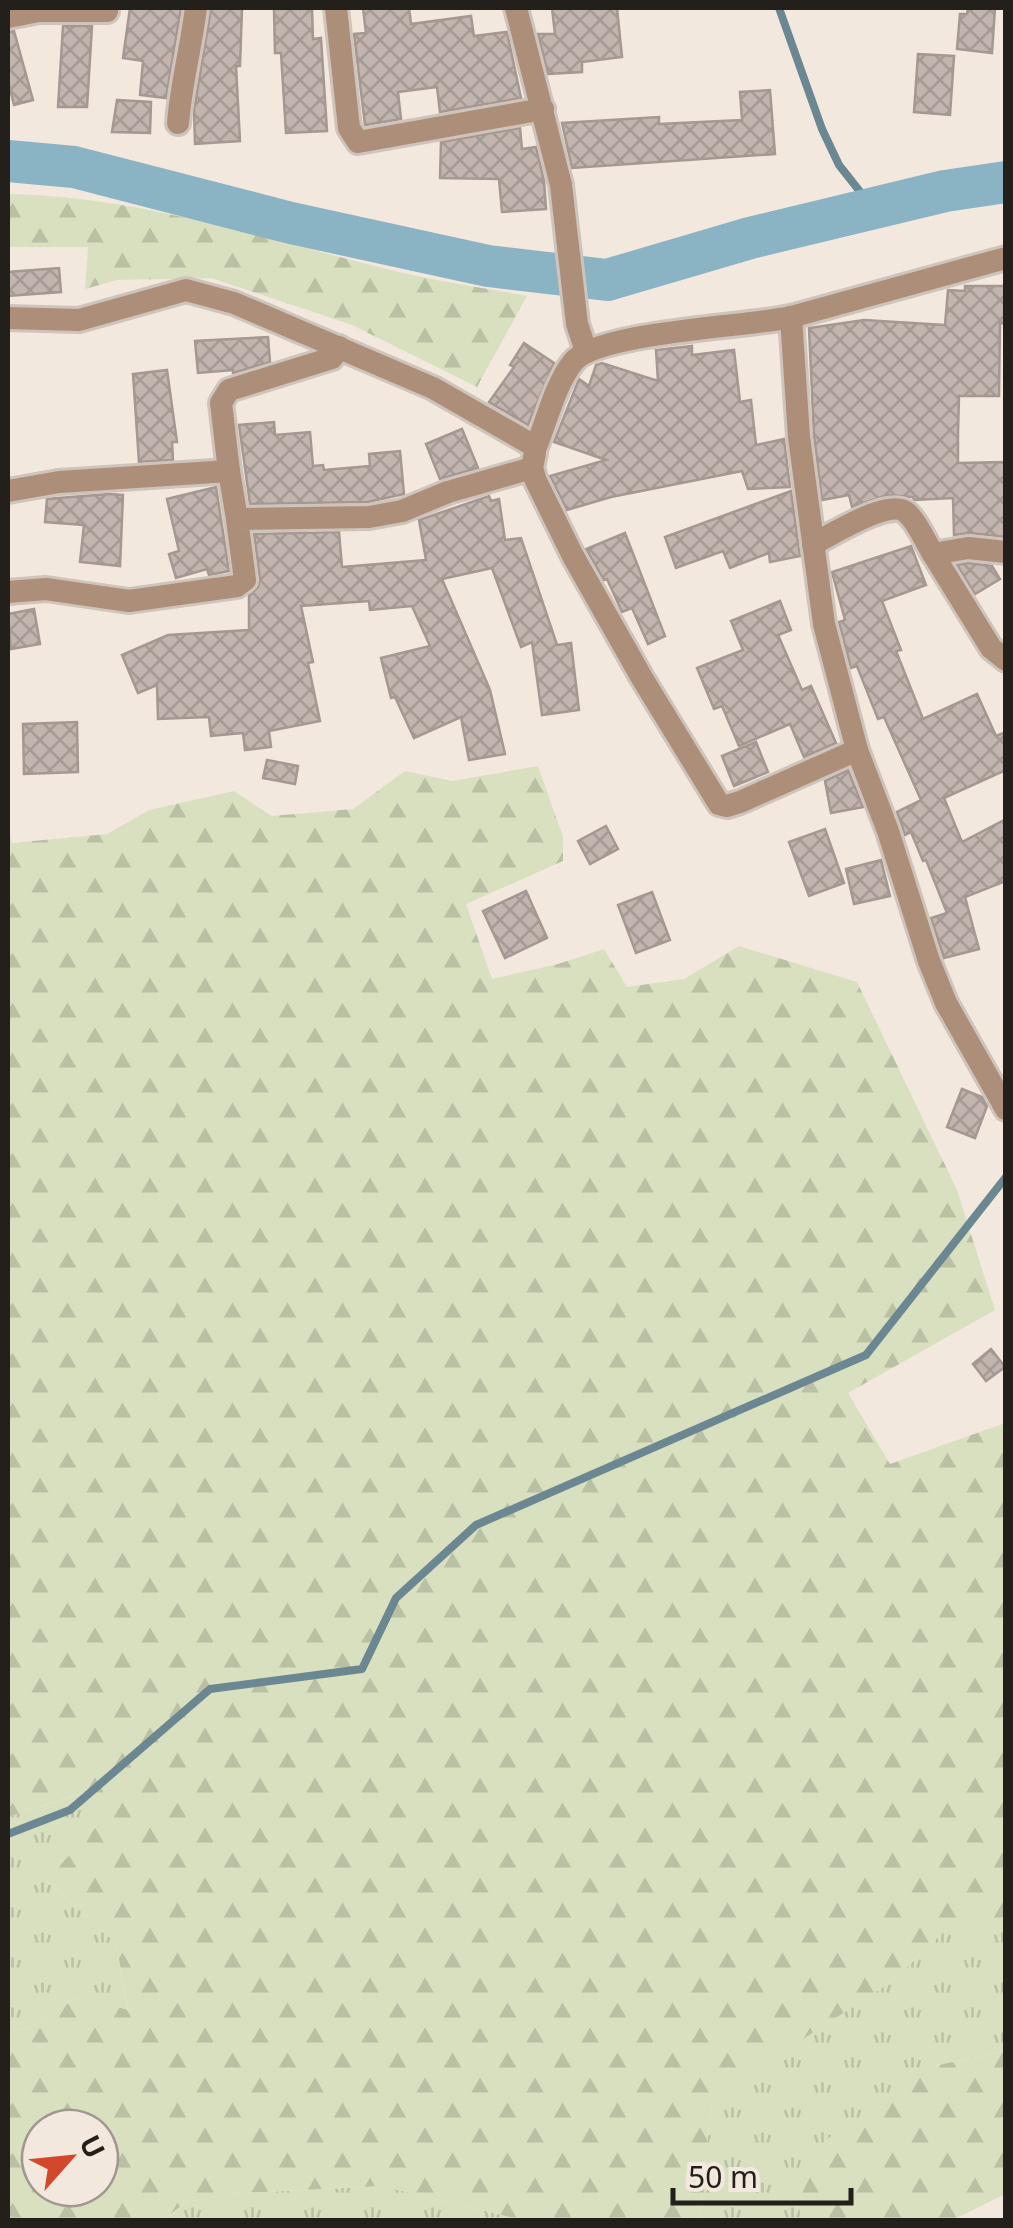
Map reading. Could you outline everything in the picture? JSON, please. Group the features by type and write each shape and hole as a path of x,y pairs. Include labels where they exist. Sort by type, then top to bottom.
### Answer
{"street":[{"path":"178,124 196,8"},
{"path":"336,8 348,128 358,142 543,109"},
{"path":"516,8 560,185 578,324 586,351"},
{"path":"8,17 38,11 107,11"},
{"path":"237,519 369,517 402,510 534,457 565,376 574,360 586,351 639,336 791,318 1006,258"},
{"path":"8,318 79,320 186,290 234,303 433,388 534,457 592,590 719,804 740,802 857,750"},
{"path":"791,318 799,437 824,624 857,750 888,831 928,961 946,1003 1006,1109"},
{"path":"8,592 46,588 129,601 242,585 246,580 221,403 229,390 332,358 338,347"},
{"path":"8,491 59,482 229,471"},
{"path":"813,544 878,511 894,507 906,511 992,648 1006,660"},
{"path":"933,554 968,548 1006,552"}],"green space":[{"path":"8,194 156,211 399,272 527,296 477,387 352,325 211,278 117,280 85,289 88,247 8,247"},
{"path":"538,766 563,837 563,861 466,904 492,979 604,949 627,987 684,979 739,946 857,982 957,1190 995,1310 848,1393 890,1464 1005,1423 1005,1922 948,1928 891,1982 786,2050 744,2069 712,2100 699,2220 522,2220 382,2186 227,2194 186,2202 163,2220 8,2220 8,2029 36,2024 80,1996 128,2010 116,1943 46,1880 114,1808 92,1790 8,1817 8,828 12,843 107,834 149,810 234,791 272,816 353,809 405,771 452,781"},
{"path":"93,1790 115,1808 46,1880 116,1943 128,2011 80,1996 36,2024 8,2029 8,1817"},
{"path":"1005,1922 1005,2051 937,2065 800,2198 800,2220 699,2220 712,2100 744,2069 786,2049 891,1982 948,1928"},
{"path":"1005,2051 1005,2194 953,2220 800,2220 800,2198 827,2139 938,2065"},
{"path":"382,2186 522,2220 163,2220 186,2202 227,2194"}],"building":[{"path":"130,8 181,8 166,98 140,95 143,61 123,58"},
{"path":"211,8 242,8 240,66 236,66 240,141 195,144 194,110"},
{"path":"363,8 409,8 411,24 471,16 474,36 507,32 521,98 440,112 437,87 398,92 401,119 365,125 354,34 366,33"},
{"path":"552,8 617,8 622,57 582,62 582,72 548,74 538,34 555,34"},
{"path":"968,8 995,8 992,53 957,49 960,14 967,14"},
{"path":"274,9 312,9 313,39 321,38 327,131 286,133 281,53 275,53"},
{"path":"63,26 92,26 87,107 58,107"},
{"path":"14,31 33,100 14,105 8,81 8,32"},
{"path":"918,54 954,56 950,115 914,112"},
{"path":"770,90 775,154 572,168 562,123 659,117 659,124 742,120 740,92"},
{"path":"117,100 151,102 150,133 112,132"},
{"path":"520,128 522,149 536,147 546,209 502,212 499,179 440,178 441,142"},
{"path":"59,268 61,292 8,296 8,272"},
{"path":"965,286 1006,286 1006,324 1000,323 999,396 959,396 958,463 1006,462 1006,537 954,535 953,498 914,500 887,495 852,507 849,495 822,500 814,436 809,328 864,320 945,325 948,290 965,291"},
{"path":"268,337 270,362 233,373 198,373 195,341"},
{"path":"524,343 554,363 528,425 489,402 514,367 510,365"},
{"path":"692,346 692,355 734,350 740,402 751,400 756,445 784,439 790,487 748,489 742,471 611,497 567,510 550,476 606,460 554,442 579,379 589,386 596,365 602,363 658,381 656,350"},
{"path":"167,370 177,442 172,442 173,460 139,462 133,374"},
{"path":"274,422 275,435 310,432 313,466 323,465 324,470 370,466 369,454 400,451 404,494 368,502 250,504 239,425"},
{"path":"462,429 478,468 440,479 426,444"},
{"path":"216,487 229,571 209,575 207,569 176,578 169,554 179,551 167,499"},
{"path":"791,491 800,556 770,562 769,553 730,568 723,551 676,568 665,537"},
{"path":"123,495 120,566 80,562 84,525 45,522 47,499"},
{"path":"489,496 491,501 499,499 505,540 521,538 557,645 571,643 579,710 542,715 532,642 521,647 492,568 442,579 490,690 505,754 469,760 461,717 414,738 395,697 391,698 381,658 430,646 412,606 370,610 369,601 301,606 320,721 269,731 271,747 245,750 243,733 211,736 209,717 158,719 157,685 138,693 122,655 168,635 249,630 249,596 260,579 254,534 339,532 342,567 426,560 419,520"},
{"path":"625,533 665,636 648,644 632,608 622,612 607,579 604,580 586,549"},
{"path":"911,546 926,585 882,601 901,650 896,651 923,719 977,694 996,736 1006,732 1006,770 944,798 962,842 1006,819 1006,881 965,897 979,949 944,958 931,918 947,913 926,860 923,861 911,832 905,835 897,812 921,800 884,717 878,719 857,666 851,668 839,622 845,620 832,572"},
{"path":"957,565 992,566 1000,579 975,594"},
{"path":"780,601 791,630 778,635 802,690 811,686 836,743 804,757 790,724 739,746 722,706 714,709 697,668 743,650 731,621"},
{"path":"34,609 40,644 11,649 8,614"},
{"path":"77,722 78,772 24,774 23,724"},
{"path":"756,742 768,772 734,786 722,756"},
{"path":"267,760 298,766 295,784 263,778"},
{"path":"848,770 863,807 831,813 825,781"},
{"path":"606,826 618,849 590,864 578,841"},
{"path":"825,829 844,883 809,896 789,842"},
{"path":"881,860 890,896 854,904 846,869"},
{"path":"526,891 547,938 505,958 483,911"},
{"path":"652,892 670,940 636,953 618,905"},
{"path":"962,1089 982,1097 987,1106 975,1138 947,1127"},
{"path":"991,1349 1005,1367 986,1381 973,1364"}],"waterway":[{"path":"779,8 822,129 839,165 873,208"},
{"path":"8,161 74,167 291,223 488,266 607,280 750,238 945,191 1006,182"},
{"path":"8,1834 70,1810 210,1689 362,1669 396,1598 476,1525 866,1355 1006,1177"}]}
